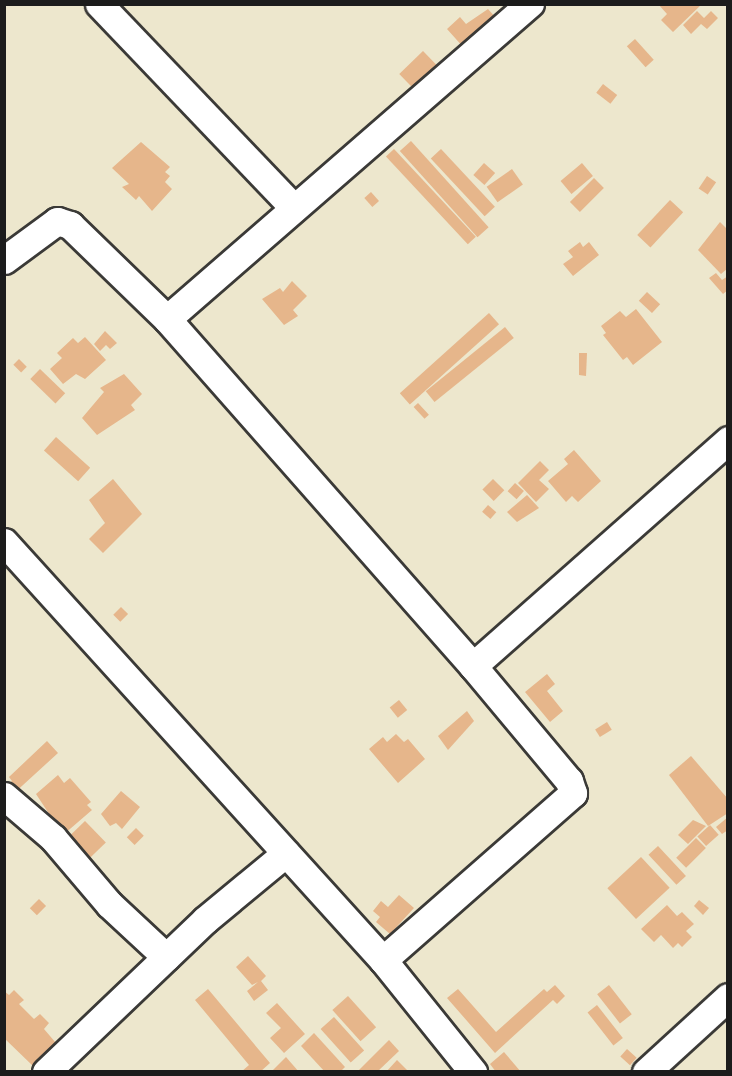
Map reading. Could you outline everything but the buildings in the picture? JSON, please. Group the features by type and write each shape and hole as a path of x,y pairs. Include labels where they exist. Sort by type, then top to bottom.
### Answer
{"street":[{"path":"99,4 294,208"},
{"path":"167,319 530,4"},
{"path":"4,260 57,221 70,225 167,319 473,666 569,781 573,793 383,960"},
{"path":"473,666 728,440"},
{"path":"4,542 383,960 473,1071"},
{"path":"4,796 53,838 110,904 166,957"},
{"path":"46,1071 166,957 286,852"},
{"path":"646,1071 728,997"}]}
